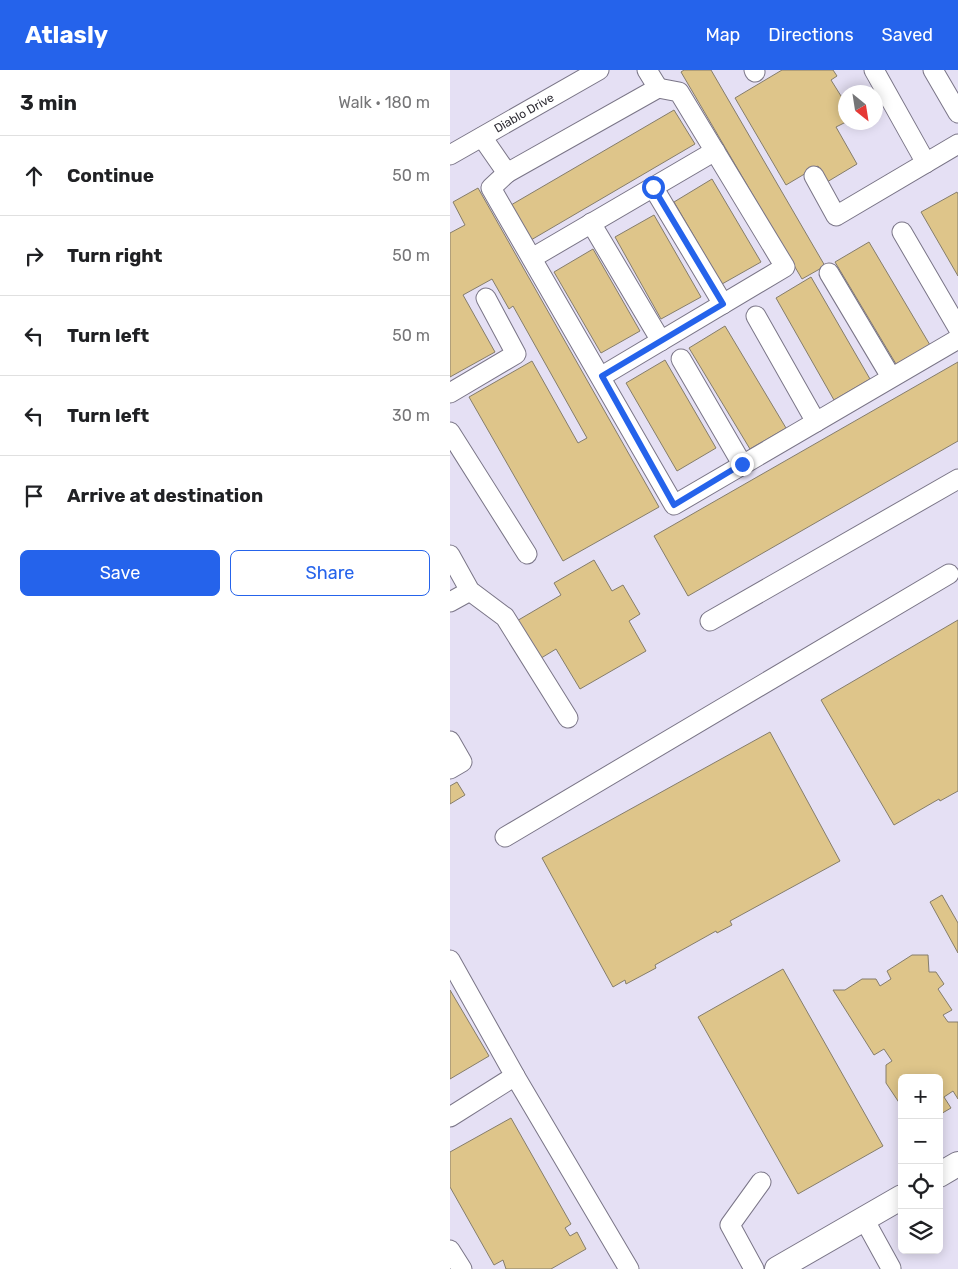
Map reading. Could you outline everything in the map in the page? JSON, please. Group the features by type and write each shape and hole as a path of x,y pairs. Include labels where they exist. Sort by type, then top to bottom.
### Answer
{"main road":[{"path":"943,1173 958,1164"},
{"path":"777,1269 898,1199"}],"street":[{"name":"Diablo Drive","path":"450,155 599,70"},
{"path":"647,70 658,88"},
{"path":"874,70 926,163"},
{"path":"933,70 958,113"},
{"path":"602,376 785,267 679,92 658,88 507,173 491,188 602,376 674,505 958,339"},
{"path":"482,137 507,173"},
{"path":"814,176 836,216 958,144"},
{"path":"532,258 715,150"},
{"path":"653,187 723,304"},
{"path":"590,223 661,341"},
{"path":"902,232 958,328"},
{"path":"830,273 891,377"},
{"path":"450,393 516,354 486,298"},
{"path":"756,316 816,422"},
{"path":"681,358 742,464"},
{"path":"450,432 527,554"},
{"path":"710,621 958,480"},
{"path":"450,555 470,591 505,617 568,718"},
{"path":"505,838 949,574"},
{"path":"450,602 470,591"},
{"path":"450,741 462,762 450,769"},
{"path":"450,960 515,1076 629,1269"},
{"path":"450,1117 515,1076"},
{"path":"754,1269 730,1225 761,1182"},
{"path":"864,1218 891,1268"},
{"path":"450,1250 462,1269"}],"building":[{"path":"684,70 711,70 825,266 802,279 681,72"},
{"path":"782,70 833,70 837,76 831,80 838,91 838,126 836,127 857,164 827,182 818,166 786,185 735,98"},
{"path":"674,110 695,144 531,240 511,205"},
{"path":"712,179 761,262 722,284 674,202"},
{"path":"478,188 659,507 563,561 469,397 532,361 578,443 587,438 513,306 509,309 492,279 463,295 495,352 450,377 450,233 465,225 453,202"},
{"path":"957,192 958,194 958,276 921,212"},
{"path":"654,215 701,297 661,319 615,237"},
{"path":"869,242 930,345 896,364 835,262"},
{"path":"593,249 640,331 601,353 554,272"},
{"path":"811,277 870,379 834,400 776,298"},
{"path":"725,326 786,428 750,449 689,348"},
{"path":"665,360 716,448 677,471 626,383"},
{"path":"958,362 958,441 688,596 654,536"},
{"path":"594,560 612,591 623,585 640,614 629,621 646,651 580,689 556,649 538,660 515,622 561,595 554,583"},
{"path":"958,620 958,791 940,801 939,799 894,825 821,700"},
{"path":"770,732 840,861 730,921 732,925 717,933 716,931 655,965 656,968 626,984 625,980 613,987 542,858"},
{"path":"457,782 465,795 450,804 450,786"},
{"path":"942,895 958,923 958,953 930,902"},
{"path":"912,955 928,955 929,972 936,972 944,984 938,989 952,1010 943,1015 948,1022 958,1022 958,1099 953,1091 944,1097 951,1108 943,1113 943,1074 898,1074 898,1101 886,1083 886,1065 892,1061 884,1049 874,1055 833,990 845,990 862,979 876,979 880,986 891,979 887,971"},
{"path":"783,969 883,1146 798,1194 698,1017"},
{"path":"450,990 489,1056 450,1079"},
{"path":"511,1118 571,1224 565,1228 570,1236 577,1232 586,1249 551,1269 506,1269 503,1260 494,1265 450,1187 450,1152"}],"route":[{"path":"653,187 723,304 602,376 674,505 742,464"}]}
